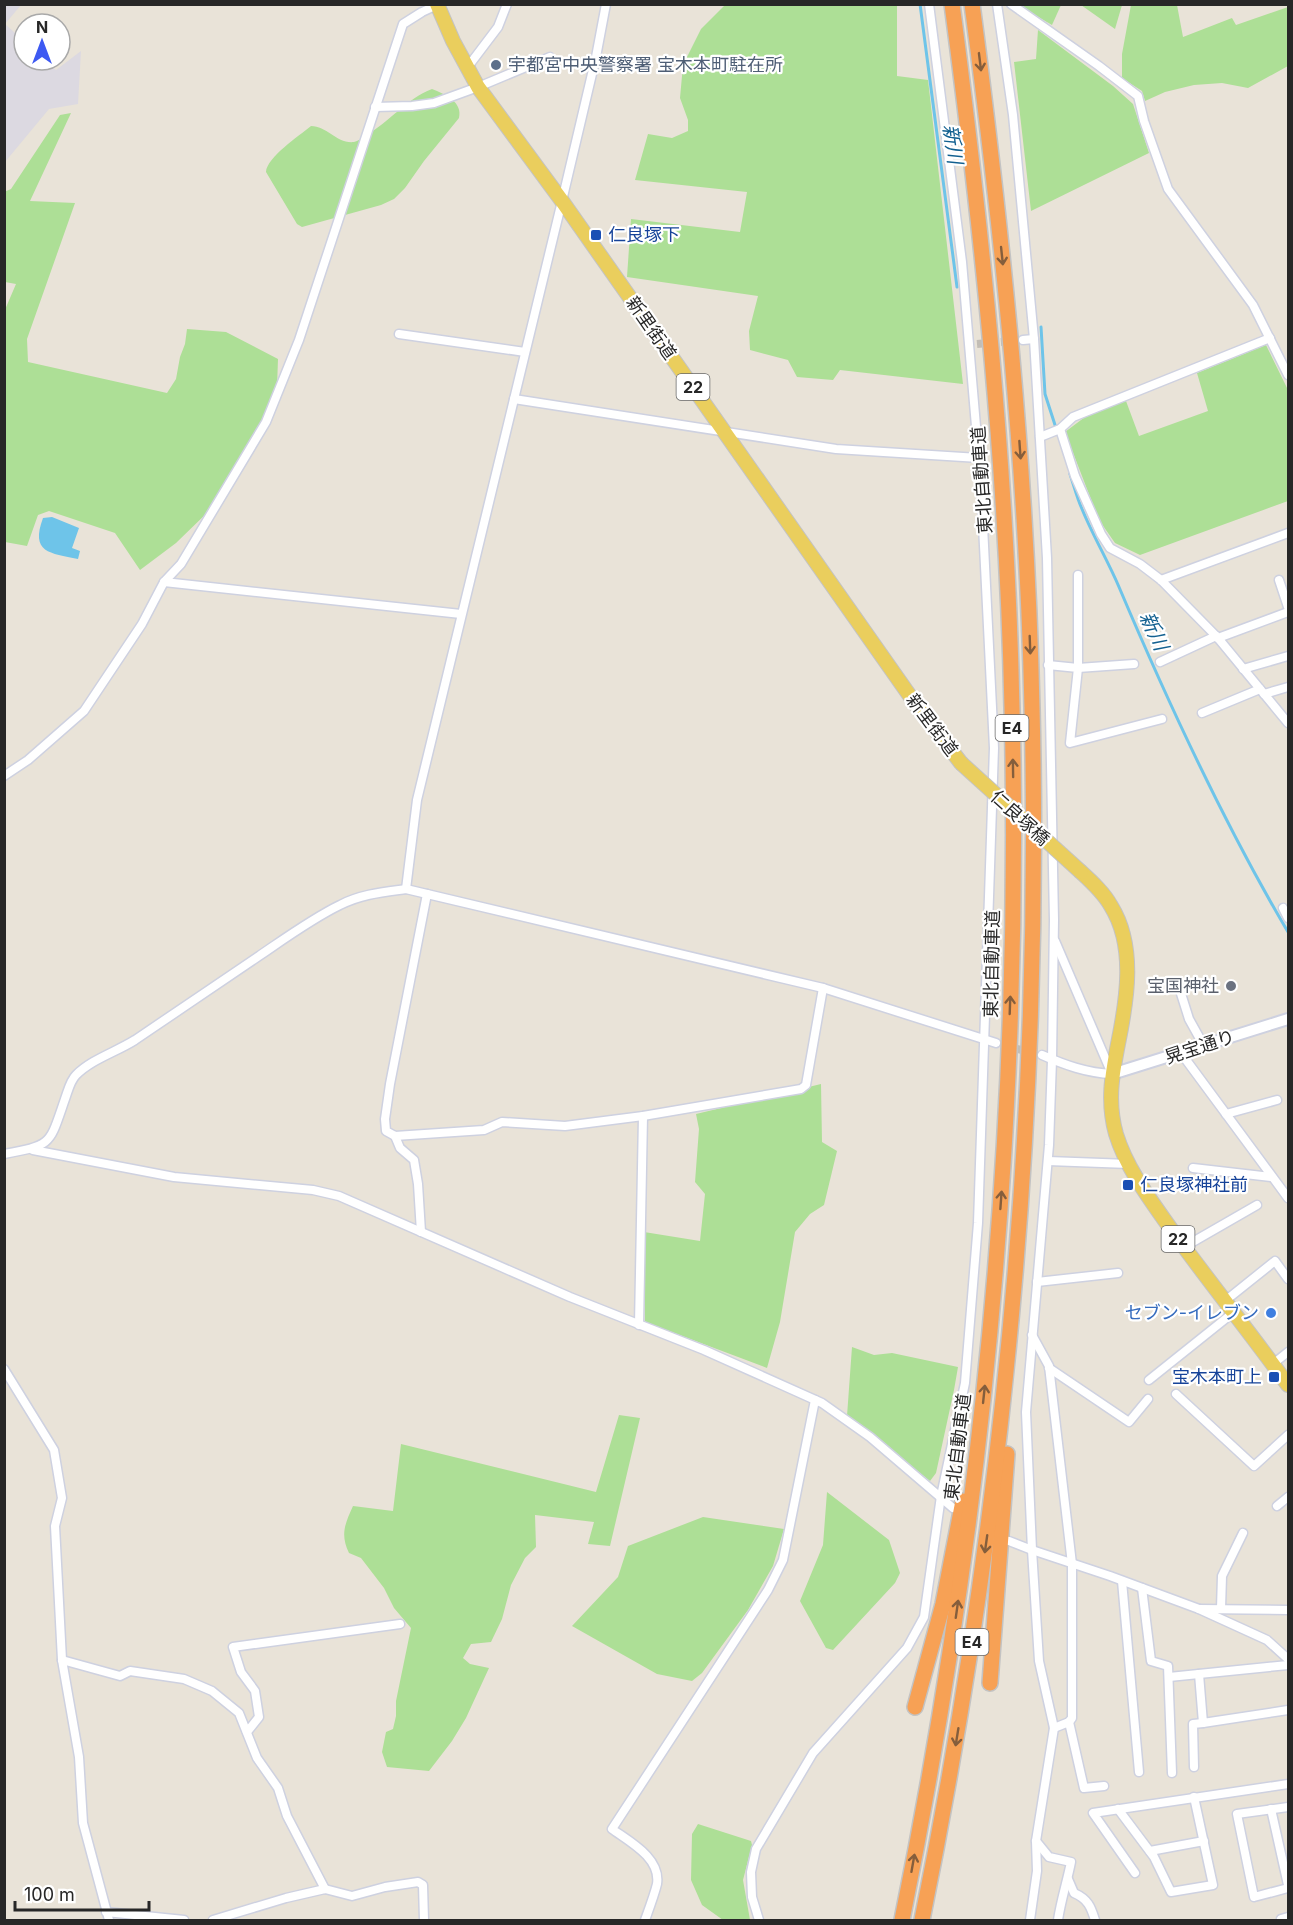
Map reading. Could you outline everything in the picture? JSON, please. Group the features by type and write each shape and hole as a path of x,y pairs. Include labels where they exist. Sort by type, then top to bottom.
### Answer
{"highway":[{"name":"東北自動車道","path":"902,1920 952,1642 977,1452 995,1281 1012,960 1014,845 1012,710 1004,512 996,404 972,168 952,4"},
{"name":"E4","path":"922,1920 953,1758 990,1512 1008,1360 1018,1247 1029,1065 1034,847 1032,709 1024,509 1017,402 993,166 972,4"},
{"path":"990,1683 1007,1452 1008,1360"},
{"path":"915,1707 943,1604 960,1509 977,1452"}],"main road":[{"name":"新里街道","path":"437,5 478,87 562,201 924,715 961,763"},
{"name":"仁良塚橋","path":"961,763 1081,872 1100,891 1116,914 1124,940 1127,989 1112,1074"},
{"name":"22","path":"1112,1074 1110,1090 1116,1134 1143,1189 1288,1385"}],"street":[{"path":"467,68 498,27 507,4"},
{"path":"406,889 417,800 562,201 606,4"},
{"path":"759,1920 752,1897 751,1872 756,1849 813,1753 907,1648 924,1617 941,1496 964,1383 978,1222 994,748 973,345 929,4"},
{"path":"998,4 1013,115 1034,339 1047,558 1053,1059 1048,1161 1026,1412 1039,1661 1054,1728 1036,1841 1037,1871 1030,1920"},
{"path":"1011,4 1138,96 1143,121 1168,189 1253,305 1288,375"},
{"path":"4,776 27,760 84,711 142,624 164,582 181,564 266,422 299,340 403,24 437,5"},
{"path":"375,107 426,105 478,87 550,57"},
{"path":"399,334 525,352"},
{"path":"1040,437 1060,429 1073,417 1270,338"},
{"path":"1023,340 1034,339"},
{"path":"514,399 836,449 979,458"},
{"path":"1060,429 1075,476 1101,534 1110,548 1140,564 1161,580 1217,637 1288,723"},
{"path":"1161,580 1288,533"},
{"path":"1078,575 1078,668 1070,743 1162,719"},
{"path":"1279,580 1288,607"},
{"path":"164,582 461,614"},
{"path":"1160,662 1217,637 1288,612"},
{"path":"1243,669 1288,656"},
{"path":"1048,665 1078,668 1134,664"},
{"path":"1203,713 1262,692 1288,687"},
{"path":"4,1154 41,1146 47,1142 55,1128 70,1084 74,1076 81,1071 124,1047 341,904 373,893 406,889 823,988 996,1043"},
{"path":"427,894 385,1119 386,1131 395,1136 484,1130 502,1122 565,1126 643,1116 801,1089 806,1085 823,988"},
{"path":"1282,908 1288,918"},
{"path":"1042,1055 1062,1064 1099,1074 1112,1074 1053,938"},
{"path":"1178,984 1189,1019 1204,1046"},
{"name":"晃宝通り","path":"1112,1074 1288,1019"},
{"path":"1181,1053 1288,1198"},
{"path":"1226,1114 1277,1100"},
{"path":"639,1325 643,1116"},
{"path":"395,1136 400,1148 414,1160 421,1232"},
{"path":"29,1149 174,1177 313,1190 339,1196 639,1325 704,1350 815,1400 870,1437 953,1508"},
{"path":"1048,1161 1129,1164"},
{"path":"1193,1168 1271,1177"},
{"path":"1184,1247 1257,1205"},
{"path":"1149,1380 1230,1307 1275,1261 1288,1279"},
{"path":"1037,1282 1118,1273"},
{"path":"1032,1335 1049,1368 1072,1564 1072,1718 1069,1722 1054,1728"},
{"path":"1273,1364 1288,1352"},
{"path":"1049,1368 1129,1422 1148,1399"},
{"path":"4,1369 54,1450 62,1498 55,1526 62,1660 79,1757 83,1823 107,1916 184,1920"},
{"path":"1176,1394 1254,1466 1288,1435"},
{"path":"645,1920 657,1883 656,1870 651,1860 612,1828 768,1590 783,1560 815,1400"},
{"path":"1277,1506 1288,1497"},
{"path":"1221,1608 1222,1576 1243,1533"},
{"path":"1010,1540 1032,1550 1199,1609 1267,1640 1288,1659"},
{"path":"1122,1581 1139,1772"},
{"path":"1142,1588 1151,1661 1168,1666 1172,1773"},
{"path":"1199,1609 1288,1610"},
{"path":"247,1732 259,1717 255,1691 241,1672 232,1647 400,1624"},
{"path":"62,1660 120,1676 130,1671 184,1679 212,1691 239,1713 257,1758 278,1788 287,1816 325,1889"},
{"path":"1169,1677 1288,1665"},
{"path":"1200,1674 1203,1723"},
{"path":"1194,1767 1193,1724 1288,1710"},
{"path":"1069,1722 1084,1788 1104,1786"},
{"path":"1135,1873 1094,1813 1288,1784"},
{"path":"1118,1809 1154,1857 1171,1892 1213,1885 1194,1797"},
{"path":"1271,1809 1288,1886 1254,1897 1237,1814 1271,1809 1288,1807"},
{"path":"1036,1841 1049,1857 1071,1862 1068,1879 1062,1893 1058,1920"},
{"path":"1150,1851 1204,1841"},
{"path":"1068,1879 1074,1893 1083,1897 1091,1906 1095,1920"},
{"path":"213,1920 325,1889 352,1896 385,1887 418,1882 423,1885 424,1920"},
{"path":"1282,1920 1288,1917"}],"shaded area":[{"path":"5,4 21,5 15,12 12,12 12,16 5,24"},
{"path":"5,24 12,30 12,72 72,72 72,58 81,51 78,104 49,109 5,162"}],"green space":[{"path":"725,5 897,5 897,76 928,80 963,384 840,370 833,380 797,377 788,360 750,350 749,331 758,296 627,277 631,219 740,232 747,192 635,180 648,134 672,138 688,131 688,120 680,98 683,65 701,29"},
{"path":"1018,5 1061,5 1052,25"},
{"path":"1081,5 1122,5 1115,29"},
{"path":"1131,5 1177,5 1183,37 1232,18 1236,25 1288,7 1288,66 1248,88 1222,83 1194,85 1165,92 1145,101 1142,91 1122,78 1122,54"},
{"path":"1038,30 1113,86 1133,104 1149,153 1031,211 1014,62 1036,59"},
{"path":"432,89 456,103 460,112 459,118 394,199 381,205 302,227 297,224 266,172 278,153 311,126 342,140 356,142 414,99"},
{"path":"71,113 30,201 75,203 27,339 28,362 167,393 176,379 187,329 226,332 278,359 277,387 256,440 211,509 176,543 140,570 115,533 49,511 38,515 27,546 5,542 4,312 16,284 5,282 4,192 11,189 60,115"},
{"path":"1266,345 1288,390 1288,501 1140,555 1115,543 1099,520 1065,432 1097,408 1126,401 1139,436 1208,411 1197,373"},
{"path":"821,1084 822,1142 837,1151 824,1205 810,1214 795,1232 780,1322 767,1368 645,1322 644,1232 700,1241 705,1194 695,1182 699,1129 696,1114"},
{"path":"852,1347 874,1355 892,1353 958,1367 936,1473 930,1481 847,1416"},
{"path":"619,1415 640,1418 610,1546 588,1544 594,1522 535,1515 536,1547 525,1558 511,1585 502,1619 491,1642 471,1644 463,1658 470,1664 489,1668 466,1718 429,1771 387,1767 382,1752 386,1732 393,1729 396,1701 411,1628 394,1608 384,1588 361,1558 349,1553 344,1535 353,1506 393,1511 401,1444 596,1492"},
{"path":"827,1492 889,1540 900,1573 895,1583 833,1650 826,1648 800,1601 823,1545"},
{"path":"703,1517 784,1529 773,1566 748,1610 702,1673 692,1681 657,1674 572,1626 618,1577 628,1546"},
{"path":"698,1824 751,1841 743,1880 750,1920 723,1920 702,1905 691,1880 692,1834"}],"water":[{"path":"52,517 79,528 72,548 80,551 78,559 51,553 41,545 39,538 43,518"}],"waterway":[{"name":"新川","path":"920,4 957,287"},
{"name":"新川","path":"1041,327 1045,394 1056,428"},
{"name":"新川","path":"1070,474 1086,519 1115,577 1198,762 1241,848 1288,932"}],"tunnel":[{"path":"977,344 1014,341"},
{"path":"1005,1046 1042,1055"}],"place":[{"name":"宇都宮中央警察署 宝木本町駐在所","path":"496,65"},
{"name":"仁良塚下","path":"596,235"},
{"name":"宝国神社","path":"1231,986"},
{"name":"仁良塚神社前","path":"1128,1185"},
{"name":"セブン-イレブン","path":"1271,1313"},
{"name":"宝木本町上","path":"1274,1377"}]}
